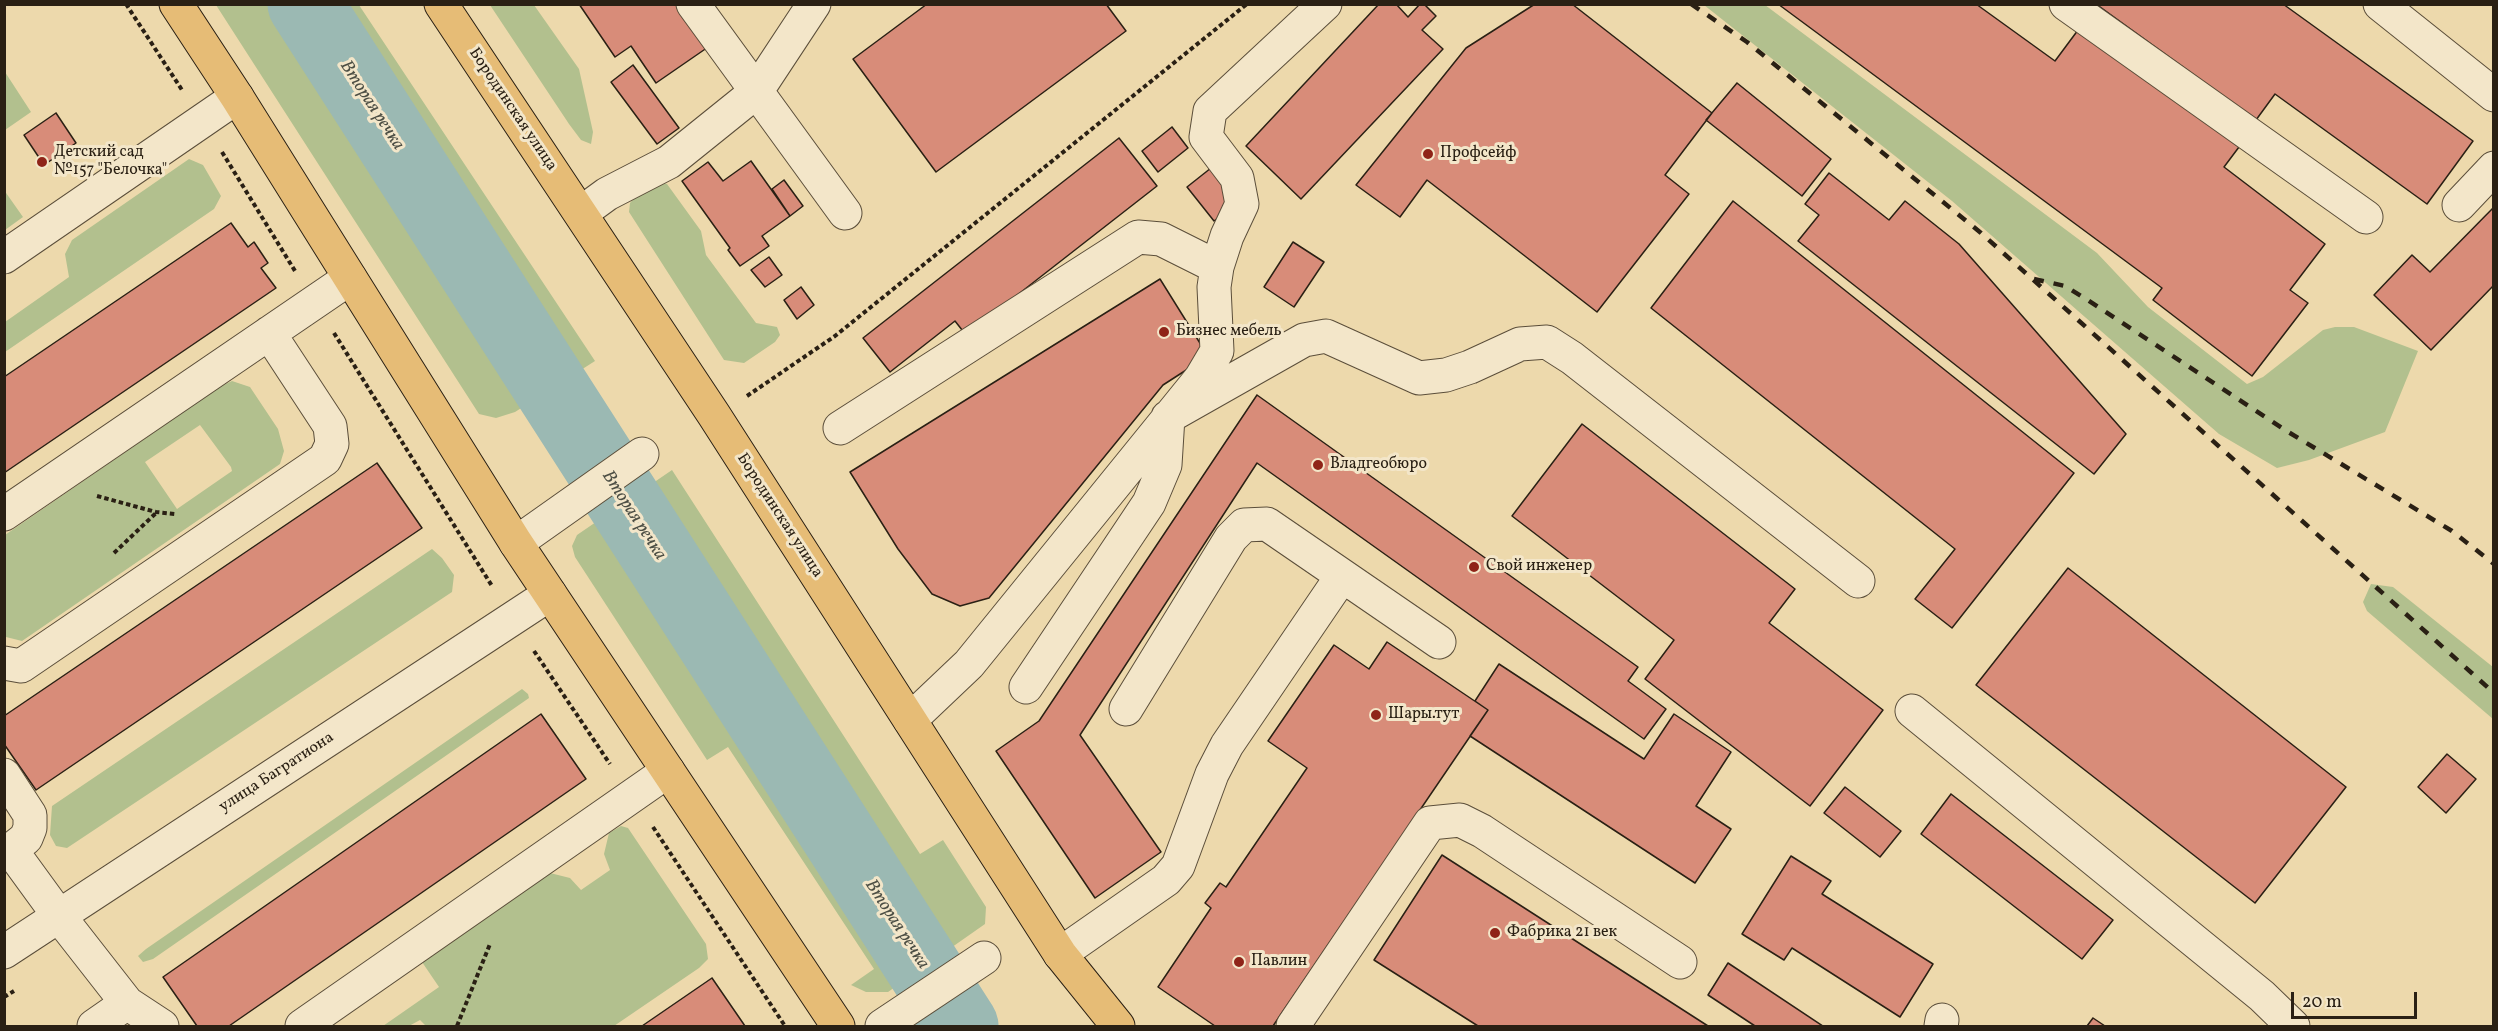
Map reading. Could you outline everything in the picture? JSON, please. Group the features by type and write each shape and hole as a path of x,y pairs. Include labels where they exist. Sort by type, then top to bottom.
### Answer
{"main road":[{"path":"176,4 237,97 516,543 838,1026"},
{"name":"Бородинская улица","path":"441,4 714,415 1060,954 1118,1026"}],"street":[{"path":"693,4 845,213"},
{"path":"910,720 969,664 1201,378 1217,351 1214,287 1217,267 1242,204 1237,178 1206,137 1210,111 1325,4"},
{"path":"2066,4 2366,217"},
{"path":"2380,4 2493,95"},
{"path":"581,213 607,194 669,162 756,92 814,7"},
{"path":"4,258 237,97"},
{"path":"2459,205 2493,168"},
{"path":"840,428 1138,237 1161,239 1217,267"},
{"path":"4,514 350,278"},
{"path":"4,663 21,666 325,459 332,444 330,426 269,333"},
{"path":"1168,417 1304,340 1326,336 1419,378 1446,375 1470,368 1520,344 1547,342 1572,358 1858,581"},
{"path":"1026,687 1149,503 1165,465 1168,417"},
{"path":"516,543 642,454"},
{"path":"1126,708 1231,538 1244,525 1267,524 1439,642"},
{"path":"1060,954 1166,880 1178,866 1212,774 1227,745 1342,576"},
{"name":"улица Багратиона","path":"4,952 550,594"},
{"path":"1912,711 2262,996 2293,1026"},
{"path":"302,1026 668,771"},
{"path":"4,775 30,815 30,828 26,838 8,852 128,1003 162,1026"},
{"path":"1293,1026 1430,823 1460,820 1482,831 1680,962"},
{"path":"882,1026 984,958"},
{"path":"94,1026 128,1003"}],"path":[{"path":"126,4 513,618 785,1026"},
{"path":"714,415 742,399 835,336 1246,4"},
{"path":"69,470 89,494 156,512 234,521"},
{"path":"456,1026 492,941"}],"green space":[{"path":"216,5 359,5 595,361 515,412 496,418 479,414"},
{"path":"490,5 534,5 579,69 593,132 591,144 581,140 569,124"},
{"path":"1704,5 1765,5 2097,253 2148,307 2247,384 2263,377 2323,330 2335,327 2354,327 2418,351 2385,432 2309,460 2277,468 2219,434 1952,201"},
{"path":"5,72 31,112 4,130"},
{"path":"189,159 203,165 221,196 214,209 5,352 5,322 69,277 65,254 72,240"},
{"path":"660,182 667,184 701,231 706,255 756,323 777,327 780,335 775,342 744,363 724,360 629,212 630,203 636,196"},
{"path":"4,190 23,217 5,230 4,230"},
{"path":"232,381 250,387 278,429 284,451 280,464 22,641 6,637 5,535 221,386","holes":["200,425 232,471 177,509 145,462"]},
{"path":"672,470 920,854 943,840 986,907 985,924 888,992 866,992 851,985 874,969 728,747 707,760 575,557 572,546 577,535"},
{"path":"432,549 442,558 454,575 452,592 67,848 56,846 50,835 52,806"},
{"path":"2371,584 2393,587 2493,667 2493,719 2367,611 2363,602"},
{"path":"522,689 529,698 153,959 143,962 138,956 146,949"},
{"path":"621,826 628,828 706,944 708,959 699,968 614,1026 426,1026 420,1020 409,1026 383,1026 439,987 422,962 550,873 570,878 581,890 610,870 604,854 609,833"}],"building":[{"path":"579,4 687,4 714,43 656,83 631,46 615,57"},
{"path":"927,4 1106,4 1126,31 936,172 853,59"},
{"path":"1379,4 1396,4 1408,17 1420,4 1424,4 1436,16 1422,30 1443,49 1301,199 1246,146"},
{"path":"1535,4 1572,4 1712,113 1665,175 1689,194 1597,312 1427,180 1400,217 1356,185 1466,48"},
{"path":"1778,4 1976,4 2055,61 2081,26 2239,147 2224,167 2325,244 2290,290 2308,303 2252,376 2153,300 2162,288"},
{"path":"2096,4 2283,4 2473,141 2427,204 2275,94 2256,120"},
{"path":"633,65 679,128 657,144 611,82"},
{"path":"1737,83 1831,159 1802,196 1706,120"},
{"path":"56,113 76,143 44,165 24,135"},
{"path":"1172,127 1188,148 1158,172 1142,151"},
{"path":"1119,138 1157,186 966,335 955,321 890,372 863,338"},
{"path":"751,161 790,216 762,236 769,246 740,266 728,250 730,248 682,181 708,162 723,181"},
{"path":"1211,168 1238,203 1214,221 1187,187"},
{"path":"1829,173 1889,220 1905,201 1959,244 2126,434 2094,474 1798,241 1819,215 1805,204"},
{"path":"784,180 803,206 790,216 772,189"},
{"path":"1733,201 2074,473 1952,628 1915,599 1955,549 1651,308"},
{"path":"2494,207 2494,285 2431,350 2374,295 2412,255 2430,272"},
{"path":"231,223 248,247 254,242 268,263 261,268 276,288 4,473 4,377"},
{"path":"1293,242 1324,262 1294,307 1264,287"},
{"path":"769,257 782,275 765,287 751,270"},
{"path":"1160,279 1208,356 1163,385 989,598 960,606 932,594 898,549 850,472"},
{"path":"801,287 814,305 797,319 784,300"},
{"path":"1257,395 1638,667 1628,681 1666,709 1644,739 1257,463 1080,735 1161,852 1095,898 996,751 1039,721"},
{"path":"1582,424 1795,589 1769,623 1883,710 1810,806 1645,679 1674,640 1512,516"},
{"path":"377,463 422,528 36,790 4,744 4,716"},
{"path":"2068,568 2346,787 2255,903 1976,685"},
{"path":"1387,642 1488,710 1273,1026 1215,1026 1158,987 1211,908 1205,903 1220,883 1226,887 1307,768 1268,741 1334,645 1369,669"},
{"path":"1499,664 1644,759 1674,714 1731,752 1696,806 1731,829 1695,883 1470,736 1488,710 1475,701"},
{"path":"541,714 586,779 229,1026 197,1026 163,977"},
{"path":"2447,754 2476,779 2446,813 2418,787"},
{"path":"1845,787 1901,831 1880,857 1824,813"},
{"path":"1951,794 2113,920 2082,959 1921,834"},
{"path":"1442,855 1708,1026 1478,1026 1374,960"},
{"path":"1791,856 1831,881 1822,894 1933,964 1900,1017 1792,948 1784,960 1742,934"},
{"path":"1728,963 1823,1026 1755,1026 1708,995"},
{"path":"712,978 745,1026 642,1026"},
{"path":"2093,1018 2105,1026 2087,1026"}],"waterway":[{"name":"Вторая речка","path":"305,4 961,1026"}],"railway":[{"path":"1691,4 1747,42 1981,233 2494,693"},
{"path":"2034,279 2065,286 2086,299 2285,430 2452,531 2494,564"}],"place":[{"name":"Профсейф","path":"1428,154"},
{"name":"Детский сад №157 \"Белочка\"","path":"42,162"},
{"name":"Бизнес мебель","path":"1164,332"},
{"name":"Владгеобюро","path":"1318,465"},
{"name":"Свой инженер","path":"1474,567"},
{"name":"Шары.тут","path":"1376,715"},
{"name":"Фабрика 21 век","path":"1495,933"},
{"name":"Павлин","path":"1239,962"}]}
